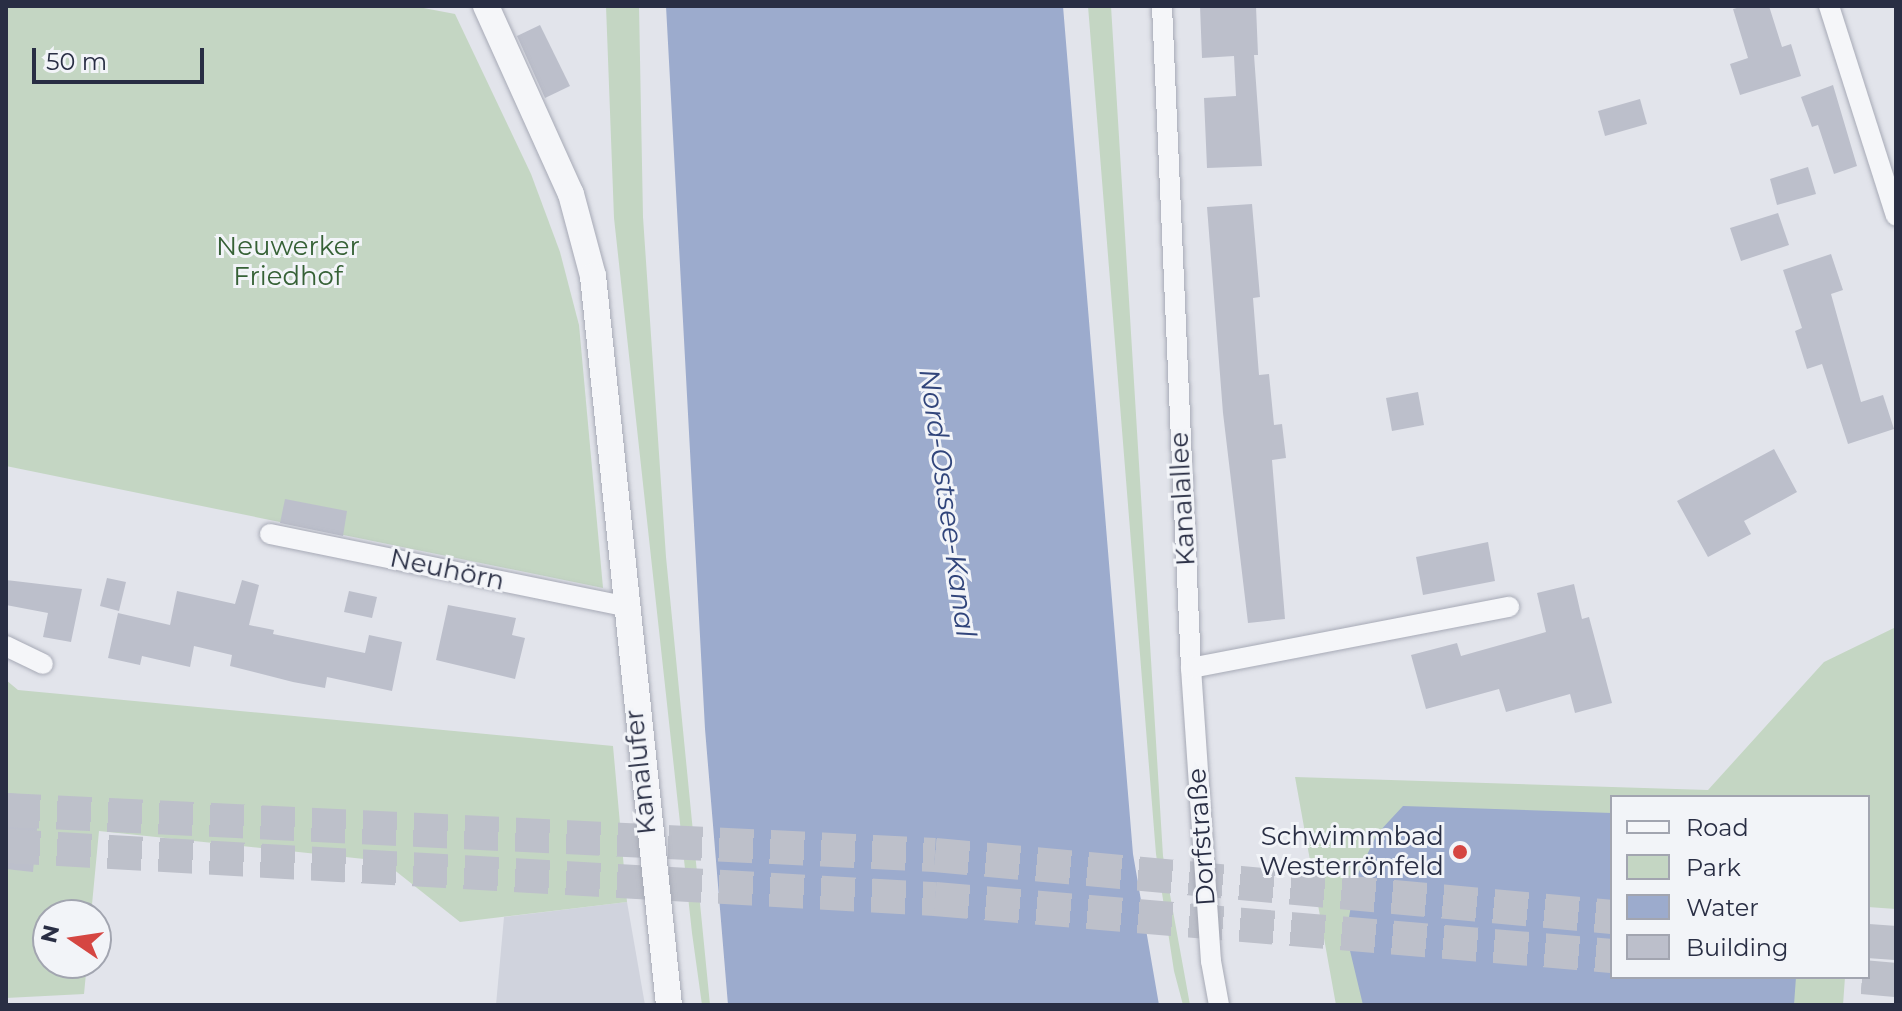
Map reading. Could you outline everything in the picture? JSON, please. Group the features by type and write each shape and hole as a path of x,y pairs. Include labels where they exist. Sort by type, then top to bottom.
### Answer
{"street":[{"name":"Kanalufer","path":"486,6 571,194 593,276 624,606 669,1005"},
{"name":"Kanalallee","path":"1162,6 1191,668"},
{"path":"1829,6 1896,216"},
{"name":"Neuhörn","path":"270,534 624,606"},
{"path":"1191,668 1509,607"},
{"path":"6,646 43,664"},
{"name":"Dorfstraße","path":"1191,668 1211,961 1219,1005"}],"shaded area":[{"path":"627,902 645,1005 496,1005 504,917"}],"green space":[{"name":"Neuwerker Friedhof","path":"6,6 413,6 455,14 531,174 560,252 579,325 603,588 6,466"},
{"path":"606,6 639,6 643,217 666,557 710,1005 702,1005 692,933 614,218"},
{"path":"1088,6 1111,6 1163,856 1190,1005 1183,1005 1174,971 1156,854"},
{"name":"Schwimmbad Westerrönfeld","path":"1896,627 1896,909 1870,907 1870,795 1610,795 1610,979 1845,979 1843,1005 1336,1005 1295,777 1708,790 1824,662"},
{"path":"6,680 18,690 613,746 627,902 460,922 383,861 99,831 93,899 32,899 32,979 85,979 84,994 6,998"}],"water":[{"name":"Nord-Ostsee-Kanal","path":"666,6 1063,6 1133,854 1159,1005 728,1005 705,729"},
{"path":"1403,806 1610,813 1610,979 1796,979 1794,1005 1363,1005 1346,934 1356,878 1377,834"}],"building":[{"path":"1200,6 1256,6 1258,55 1254,55 1262,166 1207,168 1204,98 1236,96 1234,56 1202,58"},
{"path":"1769,6 1782,47 1791,44 1801,76 1740,95 1730,64 1748,58 1733,9"},
{"path":"540,25 570,86 545,98 517,36"},
{"path":"1833,85 1857,166 1834,174 1818,125 1812,127 1801,97"},
{"path":"1640,99 1647,124 1605,136 1598,111"},
{"path":"1808,167 1816,194 1777,205 1770,179"},
{"path":"1252,204 1260,297 1253,298 1259,375 1269,374 1274,425 1282,424 1286,458 1272,460 1285,619 1248,623 1223,413 1207,207"},
{"path":"1778,213 1789,245 1741,261 1730,228"},
{"path":"1831,254 1843,290 1831,294 1861,402 1883,395 1894,429 1848,444 1822,364 1807,369 1795,331 1802,328 1783,270"},
{"path":"1418,392 1424,425 1392,431 1386,398"},
{"path":"1774,449 1797,492 1744,521 1751,534 1708,557 1677,501"},
{"path":"285,499 347,511 343,536 280,523"},
{"path":"1488,542 1495,581 1423,595 1416,557"},
{"path":"107,578 126,582 119,611 100,606"},
{"path":"6,580 82,589 71,642 43,637 48,613 6,605"},
{"path":"242,580 259,585 249,625 274,630 273,634 365,653 369,635 402,642 392,691 327,677 325,688 293,682 230,666 232,655 194,646 190,667 142,656 140,665 108,658 118,613 170,625 177,591 235,604"},
{"path":"1574,584 1582,619 1589,617 1612,703 1575,713 1570,694 1506,712 1499,689 1426,709 1411,655 1457,643 1461,656 1546,632 1537,593"},
{"path":"349,591 377,597 372,618 344,612"},
{"path":"448,605 516,618 512,635 525,638 515,679 436,660"},
{"path":"6,793 40,796 33,872 6,869"}],"tunnel":[{"path":"6,810 935,855 1610,917"},
{"path":"6,846 935,899 1610,956"},
{"path":"1870,941 1896,943"},
{"path":"1870,978 1896,980"}],"place":[{"name":"Schwimmbad Westerrönfeld","path":"1460,852"}]}
